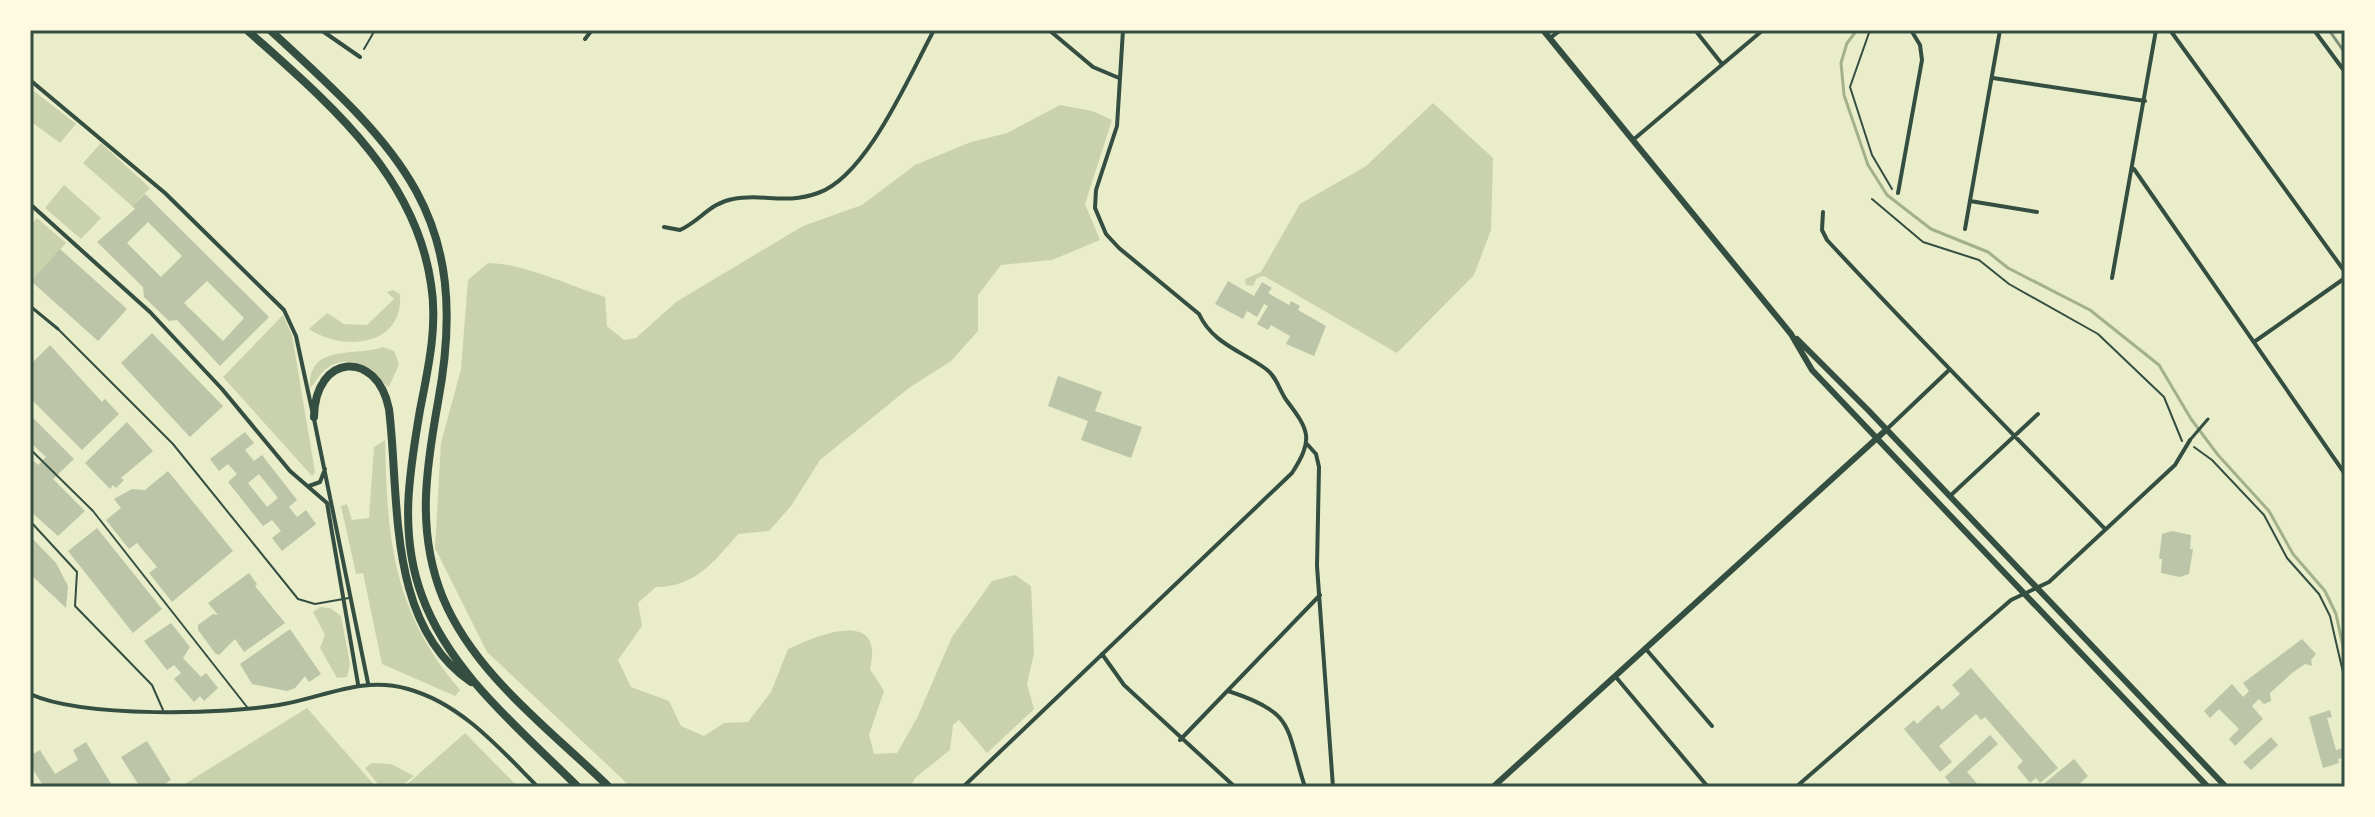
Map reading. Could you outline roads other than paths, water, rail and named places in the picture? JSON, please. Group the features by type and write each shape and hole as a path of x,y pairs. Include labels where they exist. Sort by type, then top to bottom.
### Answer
{"highway":[{"path":"247,30 377,158 409,206 432,285 433,327 407,493 409,545 421,594 437,630 481,689 578,787"},
{"path":"270,30 375,133 401,164 425,206 439,244 449,298 448,335 424,499 428,551 443,597 464,639 489,670 609,787"},
{"path":"314,417 318,389 325,376 338,368 354,366 364,370 383,391 390,419 406,579 423,623 441,653 454,671 481,689"}],"main road":[{"path":"1543,30 1791,334 1887,429 2226,787"},
{"path":"1791,334 1812,370 2208,787"},
{"path":"1493,787 1887,429"}],"street":[{"path":"321,30 360,57"},
{"path":"585,39 592,30"},
{"path":"664,227 680,230 707,210 732,199 784,201 818,193 842,181 863,158 934,30"},
{"path":"1049,30 1093,67 1119,78"},
{"path":"1123,30 1117,126 1095,198 1098,219 1119,248 1199,314 1218,339 1268,370 1303,419 1307,444 1316,454 1319,467 1320,595 1333,787"},
{"path":"1550,38 1561,30"},
{"path":"1695,30 1722,64"},
{"path":"1633,140 1763,30"},
{"path":"1898,193 1922,60 1920,45 1911,30"},
{"path":"1965,229 2000,30"},
{"path":"2112,278 2134,169 2156,30"},
{"path":"2170,30 2345,275 2254,342"},
{"path":"2314,30 2345,72"},
{"path":"1992,78 2145,101"},
{"path":"30,80 165,193 284,310 296,336 325,463 368,683"},
{"path":"2134,169 2345,474"},
{"path":"1970,201 2037,212"},
{"path":"30,204 180,342 306,486 329,506 358,684"},
{"path":"1823,212 1821,225 1827,240 1884,296 1948,371 2105,529"},
{"path":"30,306 58,329"},
{"path":"1887,429 1948,371"},
{"path":"1950,496 2038,414"},
{"path":"1796,787 2011,600 2038,590 2175,465 2208,419"},
{"path":"963,787 1292,473 1307,444"},
{"path":"306,486 320,482 325,463"},
{"path":"1180,740 1320,595"},
{"path":"1645,648 1712,726"},
{"path":"1102,654 1124,685 1180,740 1212,762 1235,787"},
{"path":"1615,676 1708,787"},
{"path":"30,694 76,708 163,710 285,704 368,683 410,689 449,707 481,730 538,787"},
{"path":"1228,691 1267,705 1283,718 1305,787"}],"lane":[{"path":"58,329 173,444 298,599 311,604 351,598"},
{"path":"30,449 101,521 248,708"},
{"path":"30,521 77,572 75,606 152,685 163,710"}],"waterway":[{"path":"1857,30 1847,43 1841,63 1844,95 1868,165 1887,195 1931,229 1988,252 2008,268 2090,310 2159,365 2191,419 2218,455 2269,511 2293,554 2325,591 2336,614 2345,656"}],"railway":[{"path":"2329,30 2345,53"}]}
